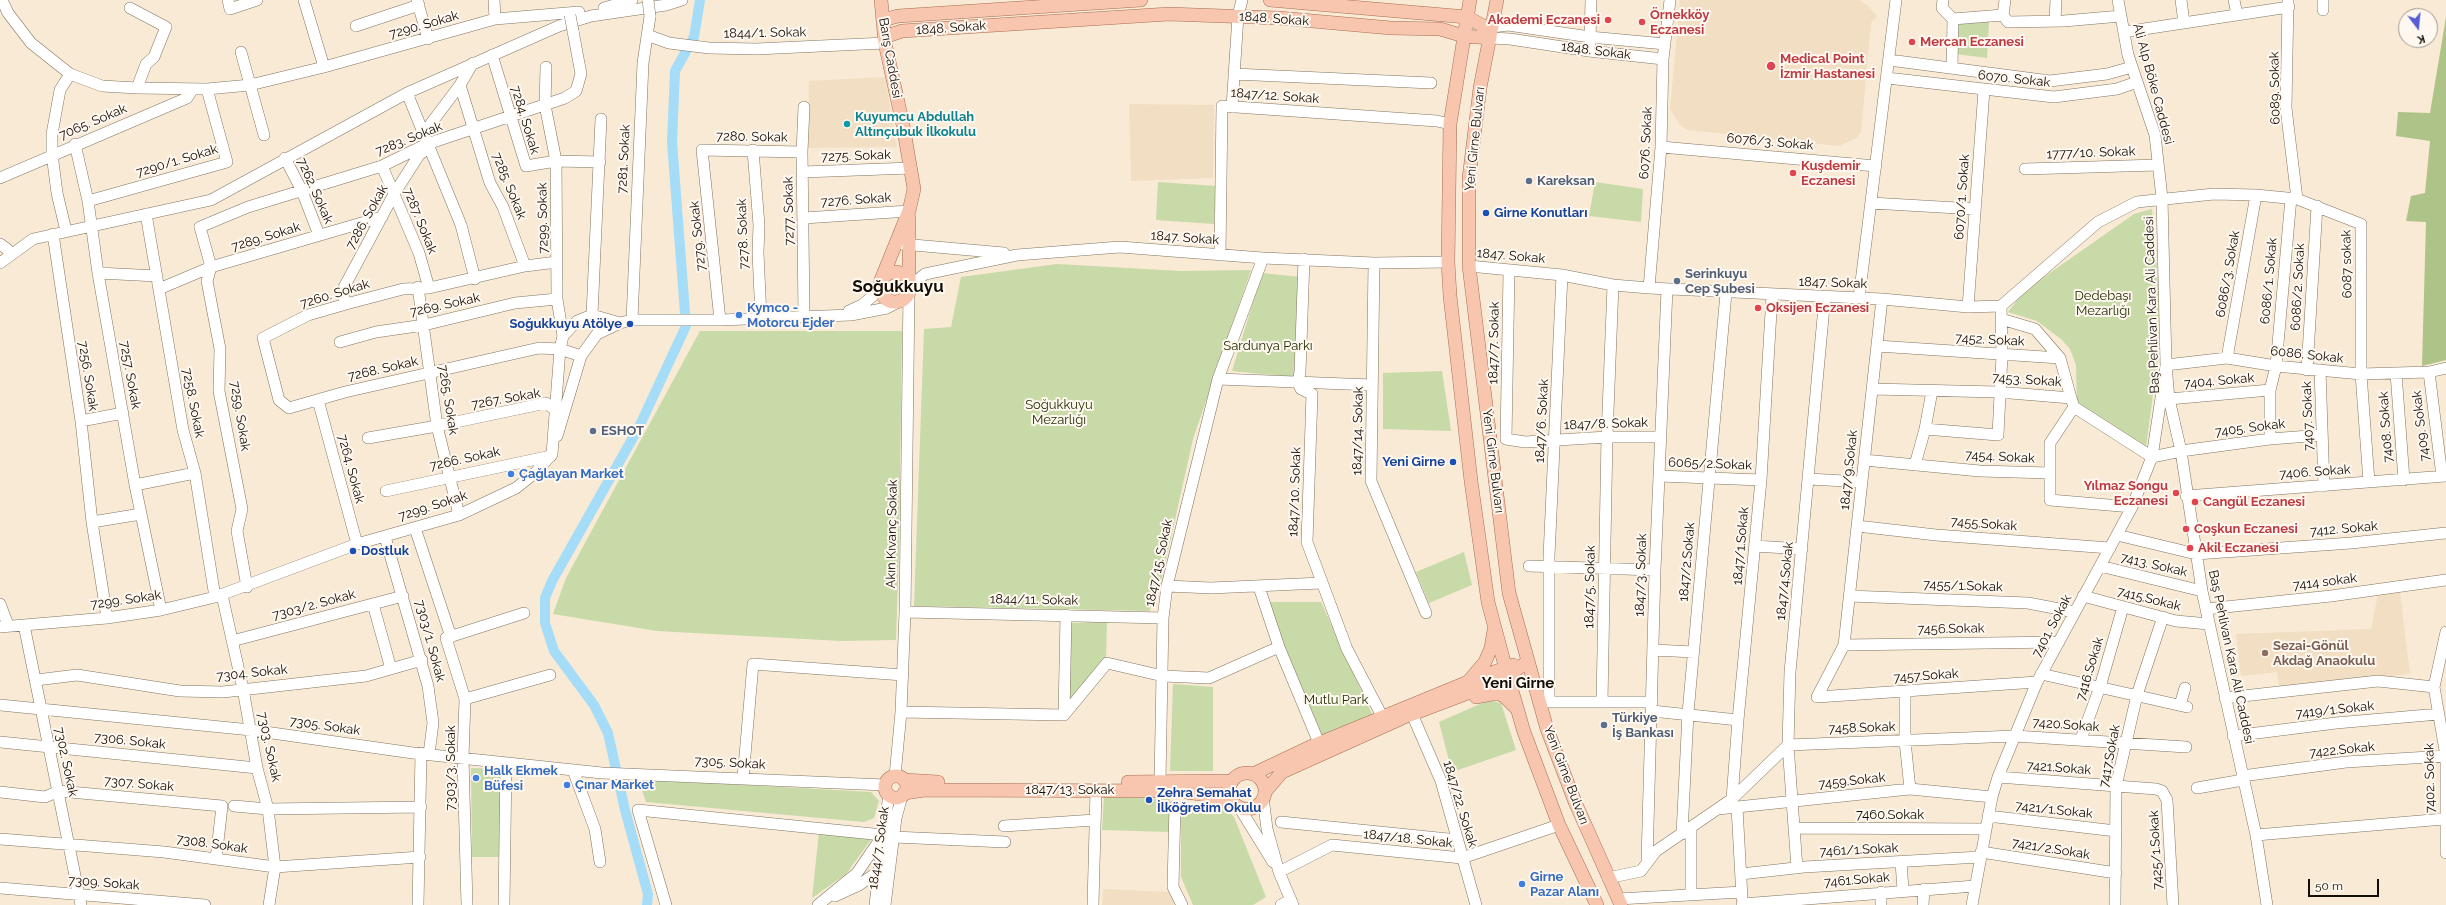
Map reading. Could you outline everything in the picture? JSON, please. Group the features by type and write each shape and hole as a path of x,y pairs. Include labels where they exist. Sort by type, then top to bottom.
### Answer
{"main road":[{"name":"Barış Caddesi","path":"881,0 885,40 914,189 909,211"},
{"name":"1848. Sokak","path":"883,20 898,16 1054,3 1141,0"},
{"name":"1848. Sokak","path":"1270,0 1466,17 1483,26 1491,33"},
{"name":"Yeni Girne Bulvarı","path":"1470,0 1466,17 1450,124 1448,262 1450,296 1471,481 1488,602 1506,672 1517,708 1559,825 1597,905"},
{"name":"Yeni Girne Bulvarı","path":"1497,0 1480,88 1469,178 1469,266 1509,593 1527,662 1547,729 1572,795 1619,902"},
{"name":"1848. Sokak","path":"885,40 902,31 1169,14 1238,16 1391,28 1440,29 1464,36 1491,33"},
{"path":"909,211 909,286 900,301 890,301 885,299 880,285 909,211"},
{"path":"880,285 889,273 894,272 903,274 909,286"},
{"path":"1468,682 1485,662 1491,648 1494,623"},
{"path":"1506,672 1468,682 1382,716 1319,743 1253,774 1241,774 1232,781 1229,793 1237,806 1245,809 1256,806 1282,772 1412,714 1445,702 1527,662"},
{"path":"1445,702 1457,704 1487,694 1497,693 1504,696 1517,708"},
{"path":"1253,774 1262,781 1264,795"},
{"name":"1847/13. Sokak","path":"896,788 1232,781"},
{"name":"1847/13. Sokak","path":"896,788 925,790 1179,791 1207,795 1237,806"}],"street":[{"name":"7290. Sokak","path":"2,0 4,13 31,43 70,74 102,86 194,89 250,85 324,68 495,19 570,14 632,0"},
{"path":"228,0 230,9 257,0"},
{"path":"304,0 324,68"},
{"path":"494,0 495,19"},
{"name":"7281. Sokak","path":"632,320 643,63 650,16 648,0"},
{"path":"0,263 33,239 211,200 285,158 407,93 559,26 591,16 666,5 682,0"},
{"path":"1232,107 1238,16 1242,0"},
{"path":"1589,51 1591,0"},
{"name":"6076. Sokak","path":"1650,288 1661,147 1663,59 1670,0"},
{"path":"1859,298 1896,0"},
{"path":"1942,0 1942,8 1953,19 1952,68"},
{"path":"2005,0 2003,15 2008,22 2055,21 2121,16"},
{"path":"2055,21 2056,0"},
{"name":"Ali Alp Böke Caddesi","path":"2118,0 2132,67 2155,135 2162,198"},
{"path":"2181,0 2184,23"},
{"path":"2234,0 2237,15"},
{"path":"356,26 418,3 428,39"},
{"path":"2124,32 2237,15 2289,3"},
{"name":"6089. Sokak","path":"2289,3 2286,108 2294,199"},
{"path":"130,8 166,27 154,57 146,64 137,88"},
{"name":"7283. Sokak","path":"200,227 248,207 382,166 426,142 473,130 565,98 576,91 580,84 581,74 570,14"},
{"path":"1953,19 2003,15"},
{"name":"1848. Sokak","path":"1491,33 1508,26 1590,37 1665,44"},
{"name":"1848. Sokak","path":"1491,33 1510,39 1589,51 1663,59"},
{"name":"1844/1. Sokak","path":"648,35 669,43 709,48 756,49 885,40"},
{"path":"241,52 264,135"},
{"name":"7284. Sokak","path":"492,55 526,166 556,161 600,162"},
{"path":"1889,60 2050,81 2106,74 2132,67"},
{"name":"7286. Sokak","path":"346,304 342,290 394,194 419,155 473,63"},
{"name":"7299. Sokak","path":"4,626 107,618 161,610 219,596 247,587 357,544 459,515 516,488 536,472 551,455 560,349 563,336 557,299 556,161 545,105 546,67"},
{"path":"66,231 52,154 52,134 60,90 70,74"},
{"path":"1234,74 1430,83"},
{"name":"6070. Sokak","path":"1887,78 2054,97 2103,92 2137,82"},
{"name":"7285. Sokak","path":"460,85 490,183 504,207 525,266"},
{"name":"7065. Sokak","path":"0,178 75,144 187,98 194,89"},
{"name":"7290/1. Sokak","path":"88,201 227,162 207,89"},
{"name":"6070/1. Sokak","path":"1968,307 1984,90"},
{"path":"407,93 461,225 475,279"},
{"name":"7277. Sokak","path":"804,106 802,152 804,315"},
{"name":"1847/12. Sokak","path":"1220,255 1222,106 1437,121 1450,124"},
{"path":"592,315 601,119"},
{"name":"7257. Sokak","path":"75,144 88,201 90,226 135,484 161,610"},
{"name":"6076/3. Sokak","path":"1661,147 1876,166"},
{"name":"7280. Sokak","path":"702,150 802,152"},
{"name":"7279. Sokak","path":"702,150 720,320"},
{"name":"7278. Sokak","path":"753,150 759,225 758,253 760,317"},
{"name":"7262. Sokak","path":"285,158 302,191 319,235"},
{"name":"1777/10. Sokak","path":"2024,169 2158,165"},
{"name":"7287. Sokak","path":"382,166 419,253 424,288"},
{"name":"7275. Sokak","path":"803,172 911,168"},
{"name":"6087 sokak","path":"2162,198 2214,194 2256,195 2294,199 2317,206 2361,224 2362,374 2369,482"},
{"name":"6086/3. Sokak","path":"2227,358 2256,195"},
{"path":"1925,429 1998,436 1998,392 2002,355 2001,306 2098,222 2137,202 2162,198"},
{"name":"Baş Pehlivan Kara Ali Caddesi","path":"2162,198 2166,365 2170,399 2180,451 2202,591 2256,835 2267,905"},
{"name":"6086/1. Sokak","path":"2270,439 2270,390 2276,366 2294,199"},
{"path":"1871,203 1975,209"},
{"name":"6086/2. Sokak","path":"2307,370 2317,206"},
{"name":"7276. Sokak","path":"804,218 909,211"},
{"name":"7258. Sokak","path":"146,214 182,430 195,472 219,596"},
{"name":"7289. Sokak","path":"159,289 211,267 382,217"},
{"name":"7259. Sokak","path":"200,227 211,267 207,280 220,350 219,391 242,509 237,531 247,587"},
{"name":"7256. Sokak","path":"53,234 81,420 92,522 107,618"},
{"path":"0,244 7,249 10,255"},
{"name":"1847. Sokak","path":"895,245 1017,255"},
{"name":"1847. Sokak","path":"909,286 925,274 1017,255 1120,247 1264,258 1374,263 1448,262"},
{"name":"1847/15. Sokak","path":"1160,782 1163,676 1162,618 1167,586 1218,379 1264,258"},
{"path":"1298,383 1300,372 1304,259"},
{"path":"525,266 557,262"},
{"name":"1847/14. Sokak","path":"1374,263 1371,481 1426,613"},
{"name":"7260. Sokak","path":"263,338 308,315 346,304 403,289 424,288 475,279 525,266"},
{"name":"1847. Sokak","path":"1469,266 1509,272 1562,275 1613,285 1650,288 1726,293 1882,299 1968,307 2001,306"},
{"name":"1847/7. Sokak","path":"1506,439 1509,272"},
{"path":"98,273 157,276"},
{"name":"1847/6. Sokak","path":"1549,568 1562,275"},
{"path":"826,315 851,310 862,306 880,285"},
{"name":"1847/5. Sokak","path":"1602,702 1607,437 1613,285"},
{"name":"Akın Kıvanç Sokak","path":"820,904 857,873 888,836 896,788 903,675 905,612 909,286"},
{"name":"7265. Sokak","path":"424,288 424,325 429,372 438,426 459,515"},
{"name":"1847/3. Sokak","path":"1646,862 1655,570 1667,289"},
{"name":"1847/2.Sokak","path":"1691,895 1687,831 1688,714 1708,479 1726,293"},
{"name":"1847/1.Sokak","path":"1742,904 1735,803 1738,720 1761,480 1772,295"},
{"name":"1847/4.Sokak","path":"1797,868 1790,801 1788,745 1790,672 1825,296"},
{"name":"7269. Sokak","path":"340,342 376,332 424,325 515,303 557,299"},
{"name":"1847/9.Sokak","path":"1844,645 1882,299"},
{"path":"551,455 581,356 597,334 620,322 674,318 720,320 869,312 887,308 900,301"},
{"path":"563,336 577,321 592,315 620,322"},
{"path":"2001,320 2035,329 2060,358 2072,402 2050,443 2050,473"},
{"name":"7268. Sokak","path":"263,338 279,400 289,408 429,372 539,348 560,349 581,356"},
{"name":"7452. Sokak","path":"1877,346 2060,358"},
{"name":"6086. Sokak","path":"2166,365 2227,358 2307,370 2362,374 2429,372 2446,368"},
{"name":"7401. Sokak","path":"1972,905 1980,855 1992,797 1998,777 2039,678 2132,507 2152,457 2166,365"},
{"name":"7407. Sokak","path":"2320,370 2324,486"},
{"name":"7409. Sokak","path":"2429,372 2444,476"},
{"name":"7408. Sokak","path":"2396,373 2404,480"},
{"path":"1218,379 1298,383 1372,384"},
{"name":"1847/10. Sokak","path":"1298,383 1301,389 1312,394 1307,542 1321,584 1347,649 1382,716"},
{"name":"7453. Sokak","path":"1872,389 1998,392 2072,402 2152,457"},
{"name":"7404. Sokak","path":"2170,399 2270,390"},
{"path":"1916,464 1925,429 1932,391"},
{"name":"7264. Sokak","path":"318,400 357,544"},
{"name":"7267. Sokak","path":"368,438 438,426 546,403 554,409"},
{"path":"81,420 123,412"},
{"name":"7405. Sokak","path":"2180,451 2270,439 2322,435"},
{"name":"1847/8. Sokak","path":"1506,439 1525,442 1607,437 1660,437"},
{"path":"2152,457 2180,451"},
{"name":"7266. Sokak","path":"386,491 449,476 551,455"},
{"name":"7454. Sokak","path":"1864,460 1980,471 2050,473 2050,500 2132,507"},
{"path":"135,484 195,472"},
{"name":"6065/2.Sokak","path":"1659,476 1761,480"},
{"name":"7406. Sokak","path":"2186,496 2444,476"},
{"path":"1809,479 1862,482"},
{"path":"92,522 141,514"},
{"name":"7455.Sokak","path":"1857,526 1936,535 2110,548"},
{"name":"7303/3. Sokak","path":"415,528 451,637 446,638 465,699 463,758 467,905"},
{"name":"7412. Sokak","path":"2117,535 2196,554 2351,543 2446,533"},
{"name":"7303/1. Sokak","path":"385,537 422,660 433,723 425,754 421,808 418,905"},
{"path":"1755,546 1802,549"},
{"path":"1528,566 1549,568 1655,570"},
{"name":"7413. Sokak","path":"2100,566 2202,591"},
{"path":"1549,568 1549,702 1602,702 1652,706 1688,714 1738,720"},
{"name":"7414 sokak","path":"2206,609 2331,596 2446,580"},
{"path":"1167,586 1211,588 1321,584"},
{"path":"1259,587 1279,647 1319,743"},
{"name":"7303. Sokak","path":"219,596 243,689 257,768 268,809 275,867 269,905"},
{"name":"7303/2. Sokak","path":"232,642 403,596"},
{"name":"7455/1.Sokak","path":"1849,596 2028,603 2075,612"},
{"name":"7415.Sokak","path":"2084,596 2163,617 2209,624"},
{"path":"0,604 4,626"},
{"path":"374,604 391,669"},
{"name":"7416.Sokak","path":"2081,739 2100,687 2123,607"},
{"name":"1844/11. Sokak","path":"905,612 1162,618"},
{"path":"451,637 524,613"},
{"path":"1064,715 1066,615"},
{"name":"7417.Sokak","path":"2115,905 2116,786 2137,695 2163,617"},
{"name":"7302. Sokak","path":"24,625 80,900"},
{"name":"7402. Sokak","path":"2446,632 2434,687 2442,720 2446,756 2444,819 2446,853"},
{"name":"7456.Sokak","path":"1844,645 2059,642"},
{"name":"7457.Sokak","path":"1844,645 1817,697 1906,691 2039,678 2100,687 2184,706 2185,688"},
{"path":"1064,715 1107,663 1163,676 1209,678 1279,647"},
{"path":"1653,650 1694,652"},
{"name":"7304. Sokak","path":"36,680 77,675 180,691 223,692 366,676 422,660"},
{"path":"743,778 753,664 903,675"},
{"path":"465,699 550,674"},
{"path":"2225,698 2378,681 2434,687"},
{"path":"1906,691 1905,741 1910,789"},
{"name":"7305. Sokak","path":"0,705 250,730 425,754 602,773 638,773 743,778 896,788"},
{"path":"901,712 1064,715"},
{"name":"1847/22. Sokak","path":"1412,714 1440,781 1458,840 1475,905"},
{"name":"7419/1.Sokak","path":"2233,736 2336,723 2442,720"},
{"name":"7458.Sokak","path":"1788,745 2015,736"},
{"name":"7420.Sokak","path":"2015,736 2081,739 2125,745 2186,747"},
{"name":"7306. Sokak","path":"0,742 257,768"},
{"path":"1735,803 1788,745"},
{"name":"7422.Sokak","path":"2197,788 2243,778 2346,762 2446,756"},
{"path":"504,905 506,762"},
{"path":"573,770 595,829 600,862"},
{"name":"7421.Sokak","path":"1998,777 2156,789 2164,793"},
{"name":"7459.Sokak","path":"1608,878 1641,871 1656,850 1687,831 1714,810 1735,803 1790,801 1910,789 1992,797"},
{"path":"1093,905 1096,790"},
{"name":"7307. Sokak","path":"0,792 45,797 59,791 222,806 216,859"},
{"name":"7425/1.Sokak","path":"2164,793 2167,800 2173,905"},
{"path":"1264,795 1267,828 1288,903"},
{"path":"234,806 268,809 421,808"},
{"path":"1176,806 1173,886 1182,905"},
{"path":"1237,806 1279,872"},
{"path":"666,905 638,810 888,836 1005,842"},
{"name":"7421/1.Sokak","path":"1988,816 2116,831"},
{"path":"2256,835 2444,819"},
{"path":"1004,826 1095,820"},
{"name":"1847/18. Sokak","path":"1281,822 1458,840"},
{"name":"1847/18. Sokak","path":"1279,872 1332,845 1462,858 1559,825"},
{"name":"7460.Sokak","path":"1794,828 1986,830"},
{"path":"875,905 878,872 888,836"},
{"name":"1844/7. Sokak","path":"885,905 890,864 888,836"},
{"name":"7308. Sokak","path":"0,839 164,852 275,867 420,857"},
{"name":"7461/1.Sokak","path":"1741,874 1797,868 1901,862 1980,855"},
{"name":"7421/2.Sokak","path":"1980,855 2116,873"},
{"path":"1901,862 1903,890"},
{"path":"820,904 859,885 890,864"},
{"name":"7461.Sokak","path":"1742,904 1903,890 1975,886"},
{"name":"7309. Sokak","path":"0,888 80,900 205,905"},
{"path":"1923,905 1924,889"},
{"path":"1619,902 1742,892"},
{"path":"1881,892 1881,905"}],"shaded area":[{"name":"Medical Point İzmir Hastanesi","path":"1680,0 1860,0 1867,5 1877,16 1871,23 1861,132 1857,138 1839,146 1687,130 1680,125 1670,109"},
{"path":"885,77 897,147 808,148 809,81"},
{"path":"1129,104 1214,105 1213,178 1131,181"},
{"path":"2400,592 2410,674 2279,687 2277,672 2241,676 2236,634 2371,629 2378,594"},
{"path":"1103,889 1169,892 1176,905 1102,905"}],"green space":[{"path":"2446,17 2446,360 2422,366 2426,222 2406,221 2411,196 2425,193 2430,141 2396,136 2398,112 2430,113"},
{"path":"1959,22 1989,22 1987,58 1956,54 1955,26"},
{"path":"1158,182 1216,186 1214,224 1156,220"},
{"path":"1595,182 1643,189 1641,222 1589,216"},
{"name":"Dedebaşı Mezarlığı","path":"2152,209 2159,295 2158,357 2146,447 2077,404 2076,365 2070,349 2061,339 2037,321 2008,312 2024,291 2134,214"},
{"name":"Soğukkuyu Mezarlığı","path":"1057,264 1181,271 1251,270 1193,439 1160,587 1153,592 1150,611 914,606 924,329 951,327 961,277"},
{"name":"Sardunya Parkı","path":"1262,273 1300,277 1294,377 1232,371"},
{"path":"700,331 902,331 899,549 896,640 841,641 657,631 553,614 566,578"},
{"path":"1442,371 1451,431 1383,429 1383,373"},
{"path":"1464,552 1472,585 1429,603 1416,572"},
{"name":"Mutlu Park","path":"1264,602 1321,602 1372,714 1323,737"},
{"path":"1107,622 1106,658 1069,702 1070,623"},
{"path":"1173,684 1213,687 1213,771 1170,771"},
{"path":"1489,700 1501,703 1516,750 1452,772 1439,722"},
{"path":"471,768 502,769 501,857 472,857"},
{"path":"638,779 871,792 879,801 874,818 864,822 646,802"},
{"path":"1104,797 1170,799 1170,832 1102,830"},
{"path":"1192,804 1227,810 1234,817 1266,897 1253,905 1193,905 1181,877 1181,810"},
{"path":"819,832 873,837 846,874 812,898"}],"waterway":[{"path":"647,905 648,894 625,810 608,733 594,705 554,651 545,623 545,598 552,581 639,427 686,326 672,142 675,71 694,37 700,0"}],"place":[{"name":"Akademi Eczanesi","path":"1608,20"},
{"name":"Örnekköy Eczanesi","path":"1642,22"},
{"name":"Mercan Eczanesi","path":"1912,42"},
{"name":"Medical Point İzmir Hastanesi","path":"1771,66"},
{"name":"Kuyumcu Abdullah Altınçubuk İlkokulu","path":"847,124"},
{"name":"Kuşdemir Eczanesi","path":"1793,173"},
{"name":"Kareksan","path":"1529,181"},
{"name":"Girne Konutları","path":"1486,213"},
{"name":"Serinkuyu Cep Şubesi","path":"1677,281"},
{"name":"Oksijen Eczanesi","path":"1758,308"},
{"name":"Kymco - Motorcu Ejder","path":"739,315"},
{"name":"Soğukkuyu Atölye","path":"630,324"},
{"name":"ESHOT","path":"593,431"},
{"name":"Yeni Girne","path":"1453,462"},
{"name":"Çağlayan Market","path":"511,474"},
{"name":"Yılmaz Songu Eczanesi","path":"2176,493"},
{"name":"Cangül Eczanesi","path":"2195,502"},
{"name":"Coşkun Eczanesi","path":"2186,529"},
{"name":"Akil Eczanesi","path":"2190,548"},
{"name":"Dostluk","path":"353,551"},
{"name":"Sezai-Gönül Akdağ Anaokulu","path":"2265,653"},
{"name":"Türkiye İş Bankası","path":"1604,725"},
{"name":"Halk Ekmek Büfesi","path":"476,778"},
{"name":"Çınar Market","path":"567,785"},
{"name":"Zehra Semahat İlköğretim Okulu","path":"1149,800"},
{"name":"Girne Pazar Alanı","path":"1522,884"}],"district":[{"name":"Soğukkuyu","path":"898,287"},
{"name":"Yeni Girne","path":"1518,683"}]}
